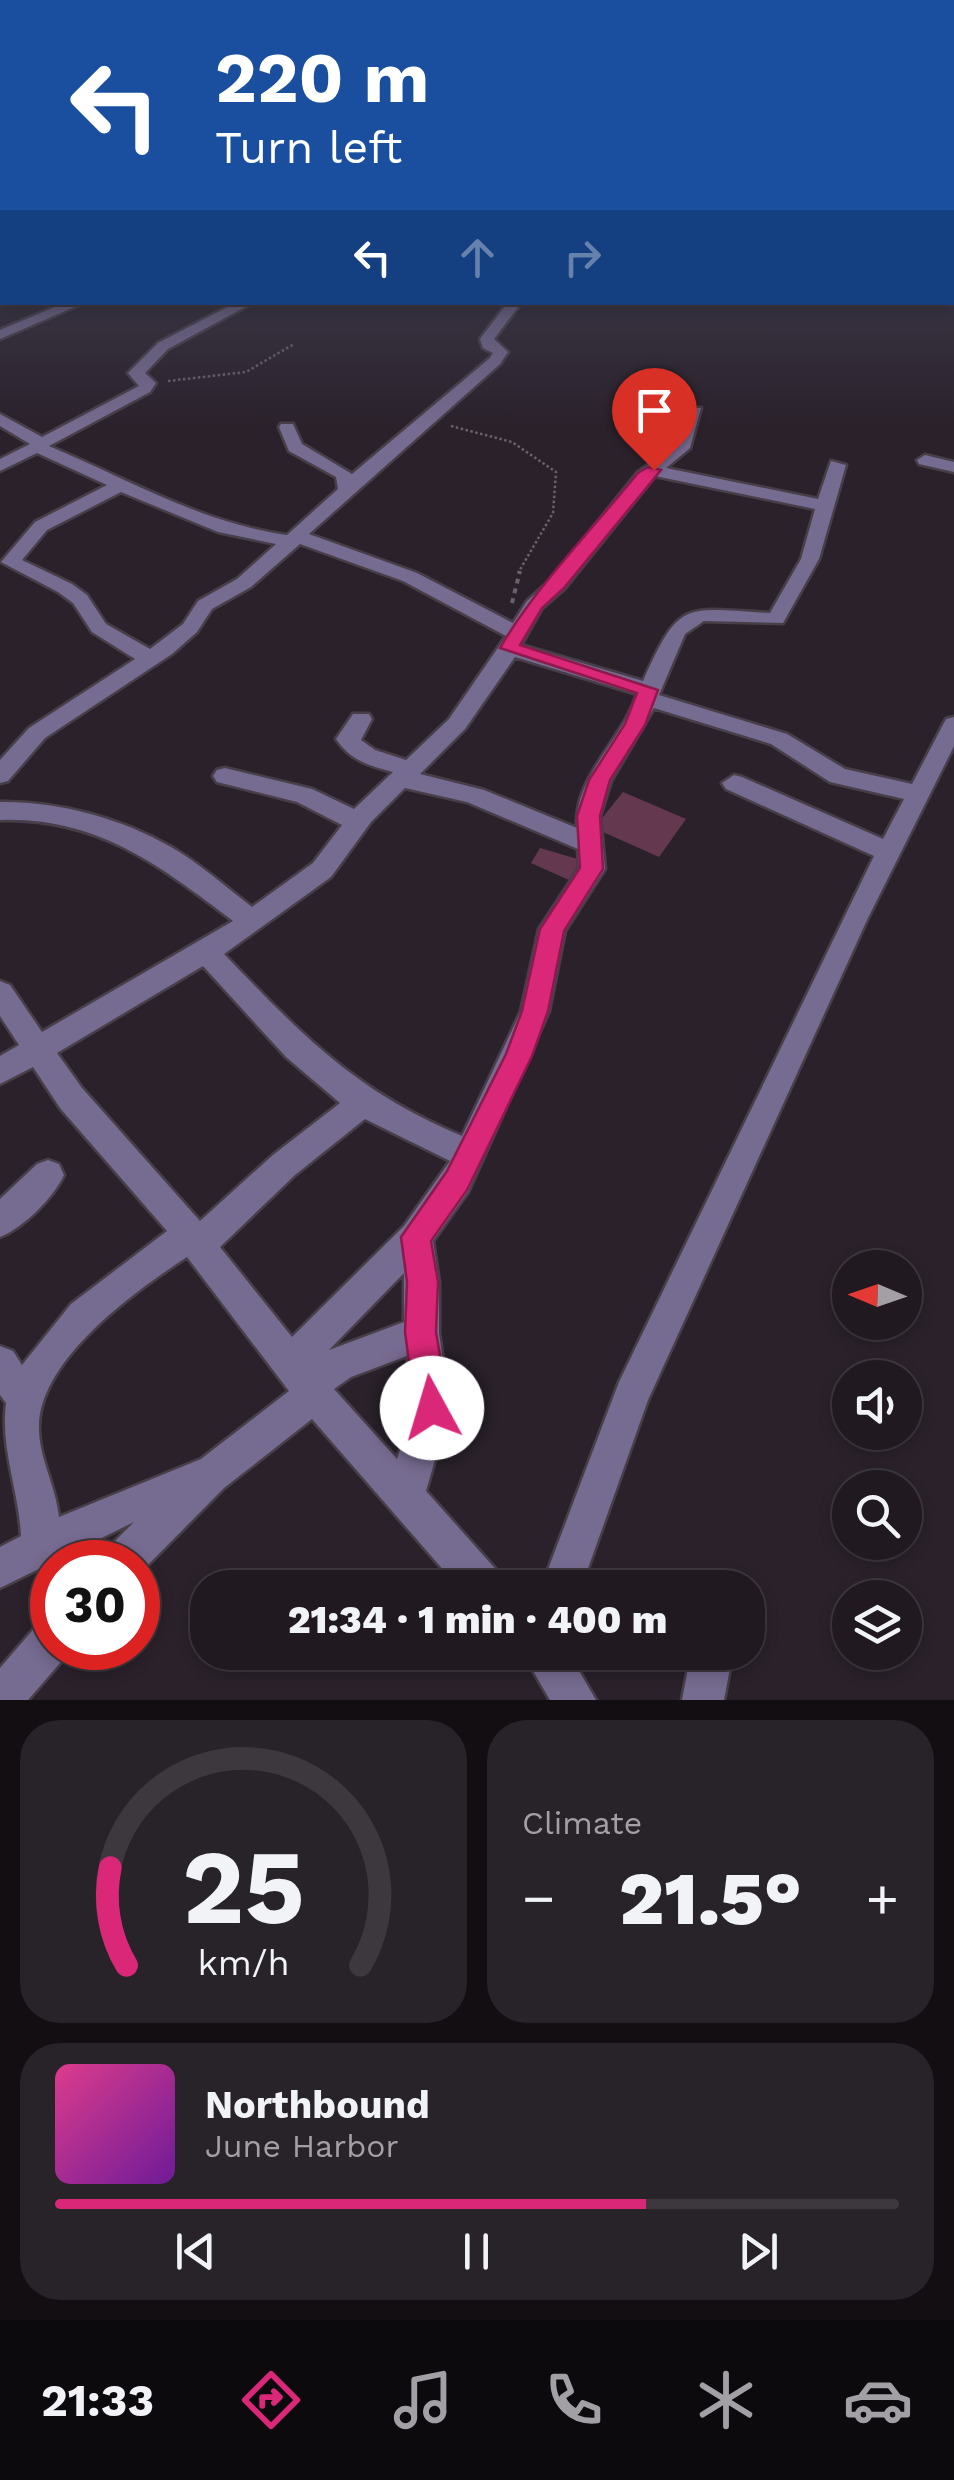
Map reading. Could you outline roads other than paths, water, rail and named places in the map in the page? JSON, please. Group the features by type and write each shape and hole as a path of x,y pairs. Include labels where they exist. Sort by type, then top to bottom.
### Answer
{"street":[{"path":"0,335 73,305"},
{"path":"0,466 145,389 148,382 136,373 162,346 242,305"},
{"path":"0,775 56,718 150,659 190,628 205,605 244,583 500,354 487,339 514,305"},
{"path":"0,1070 205,951 322,870 358,822 457,724 518,632 654,470 682,448 695,411"},
{"path":"0,420 39,445 190,519 256,537 295,539 376,562 647,694 748,727 849,780 935,776"},
{"path":"287,427 295,447 344,475 349,486"},
{"path":"925,460 954,467"},
{"path":"145,1540 304,1380 457,1180 518,1056 535,1011 552,929 592,869 588,816 599,780 620,751 676,631 689,618 715,615 776,620 810,559 837,465"},
{"path":"654,470 826,506"},
{"path":"119,486 40,526 11,562 65,588 80,599 99,628 150,659"},
{"path":"361,719 347,738 349,744 372,758 406,774 494,799 592,845"},
{"path":"568,1570 632,1395 889,852 935,776 954,724"},
{"path":"225,776 304,795 358,822"},
{"path":"734,783 889,852"},
{"path":"0,810 38,810 116,832 163,854 252,921"},
{"path":"205,951 299,1048 364,1102 424,1136 469,1154"},
{"path":"0,994 71,1098 194,1240 304,1380 470,1570"},
{"path":"41,1540 36,1493 20,1425 37,1367 62,1338 162,1253 194,1240 364,1102"},
{"path":"0,1220 48,1175"},
{"path":"405,1496 432,1408 420,1332 422,1282 416,1237"},
{"path":"304,1380 420,1332"},
{"path":"0,1364 25,1400"},
{"path":"58,1540 141,1498 211,1475"},
{"path":"0,1568 30,1554"},
{"path":"0,1700 30,1665"},
{"path":"555,1670 576,1700"},
{"path":"704,1700 709,1670"}]}
